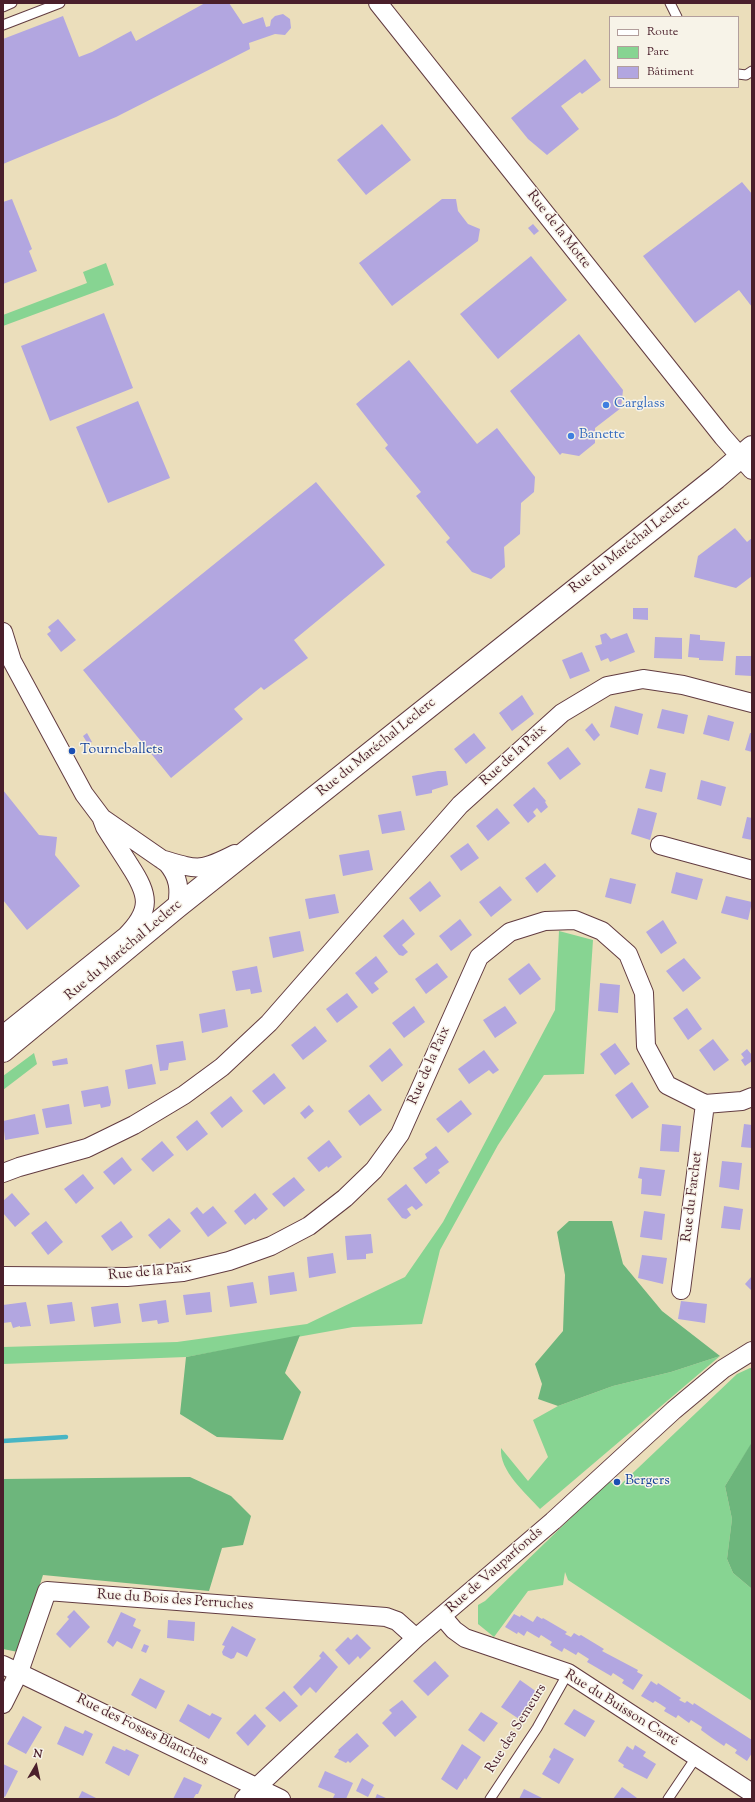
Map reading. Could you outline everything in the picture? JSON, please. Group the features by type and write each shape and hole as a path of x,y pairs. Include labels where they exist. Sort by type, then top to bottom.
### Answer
{"main road":[{"name":"Rue du Maréchal Leclerc","path":"3,1051 177,907 704,488 748,458"}],"street":[{"name":"Rue de la Motte","path":"378,3 748,458"},
{"path":"3,632 8,664 84,794 102,818 161,859 173,870 178,880 179,894 177,907"},
{"name":"Rue de la Paix","path":"3,1173 87,1148 128,1128 184,1095 222,1067 269,1023 460,805 562,713 607,686 643,679 683,684 752,703"},
{"path":"3,1035 126,936 136,926 142,915 145,906 144,887 105,827 102,818"},
{"path":"660,845 752,870"},
{"path":"161,859 195,868 204,868 254,846"},
{"name":"Rue de la Paix","path":"3,1276 127,1277 183,1272 229,1261 264,1249 309,1226 345,1198 374,1170 400,1134 479,957 510,932 545,921 575,920 602,931 628,954 644,993 646,1046 667,1085 705,1104"},
{"path":"705,1104 742,1101 752,1097"},
{"name":"Rue du Farchet","path":"681,1290 705,1104"},
{"name":"Rue de Vauparfonds","path":"244,1799 416,1638 553,1520 710,1379 752,1351"},
{"name":"Rue du Bois des Perruches","path":"3,1704 11,1668 47,1591 386,1617 397,1621 416,1638"},
{"name":"Rue du Buisson Carré","path":"442,1616 454,1630 465,1638 568,1673 752,1793"},
{"name":"Rue des Fosses Blanches","path":"11,1668 257,1786 281,1799"}],"lane":[{"path":"3,7 12,3"},
{"path":"3,26 60,3"},
{"path":"670,3 676,16"},
{"path":"739,74 746,75 752,71"},
{"name":"Rue des Semeurs","path":"490,1799 537,1728 568,1673"},
{"path":"668,1799 697,1756"}],"green space":[{"path":"106,263 114,285 3,326 3,315 87,283 83,272"},
{"path":"559,931 593,940 584,1074 544,1075 498,1145 440,1250 422,1324 353,1327 186,1357 3,1364 3,1347 177,1342 307,1324 405,1277 443,1222 555,1010"},
{"path":"34,1053 37,1064 3,1090 3,1076"},
{"path":"569,1221 612,1221 623,1264 662,1311 720,1356 671,1372 613,1386 558,1406 538,1399 542,1384 535,1364 563,1331 565,1275 557,1232"},
{"path":"300,1335 285,1373 301,1392 283,1440 217,1437 180,1414 186,1357"},
{"path":"720,1356 540,1509 514,1481 504,1465 501,1448 528,1481 548,1457 533,1420 558,1406 613,1386 671,1372"},
{"path":"752,1368 752,1443 725,1486 732,1519 727,1559 733,1573 752,1589 752,1701 568,1580 565,1572 563,1585 528,1591 494,1637 478,1624 478,1605 485,1601 609,1481 618,1487 737,1374"},
{"path":"752,1442 752,1589 733,1573 727,1559 732,1519 725,1486"},
{"path":"190,1477 231,1496 251,1516 243,1545 222,1548 209,1591 43,1575 18,1652 3,1649 3,1479"}],"building":[{"path":"205,3 229,3 243,24 263,17 266,27 270,26 271,20 275,16 283,14 290,19 291,28 285,35 275,34 249,43 250,49 116,117 3,164 3,39 63,16 79,57 92,52 131,31 136,41"},
{"path":"585,59 601,80 582,94 580,92 561,106 579,129 547,155 528,139 511,118"},
{"path":"382,124 411,160 366,195 337,160"},
{"path":"742,182 752,194 752,307 739,290 695,323 643,256"},
{"path":"12,199 32,249 29,251 37,271 3,284 3,202"},
{"path":"442,199 456,199 458,211 468,224 480,229 478,241 392,306 359,263"},
{"path":"533,224 539,231 534,235 528,228"},
{"path":"531,256 567,300 498,359 460,314"},
{"path":"104,313 133,388 50,421 21,346"},
{"path":"579,334 623,390 621,408 595,428 595,443 579,456 562,453 560,455 510,391"},
{"path":"409,360 477,444 497,428 535,477 534,492 521,503 520,534 504,547 505,567 491,579 472,572 446,542 450,538 416,496 421,492 385,448 388,445 356,404"},
{"path":"138,401 170,478 108,503 76,427"},
{"path":"316,482 385,565 294,640 308,658 264,690 261,687 234,709 243,719 171,778 83,670"},
{"path":"735,528 747,542 752,538 752,576 736,588 694,577 698,556"},
{"path":"633,608 648,608 648,620 633,619"},
{"path":"58,619 76,640 61,652 47,634 51,631 48,627"},
{"path":"606,633 611,639 627,633 635,652 610,662 608,658 601,661 595,646 602,644 600,635"},
{"path":"690,634 700,635 700,640 725,642 723,661 699,660 699,658 688,657"},
{"path":"655,637 682,638 682,659 654,658"},
{"path":"582,652 590,671 570,679 562,660"},
{"path":"736,656 752,656 752,676 735,675"},
{"path":"522,695 534,714 512,731 499,713"},
{"path":"615,706 643,714 638,735 610,727"},
{"path":"662,709 688,715 684,734 657,728"},
{"path":"708,715 734,722 729,741 703,734"},
{"path":"592,723 600,735 594,741 585,730"},
{"path":"87,733 92,742 88,744 83,736"},
{"path":"474,733 486,748 466,764 454,749"},
{"path":"750,733 752,733 752,752 745,750"},
{"path":"568,747 581,764 560,780 547,763"},
{"path":"650,769 666,773 662,792 645,788"},
{"path":"446,771 448,785 432,790 432,793 416,796 412,776"},
{"path":"701,780 726,787 721,806 697,799"},
{"path":"534,787 546,801 545,802 548,807 541,813 537,808 533,812 536,816 528,823 513,805"},
{"path":"3,790 39,835 57,837 55,855 80,886 27,930 3,900"},
{"path":"497,808 510,823 488,841 476,826"},
{"path":"638,808 657,813 650,840 631,834"},
{"path":"401,811 405,830 382,834 378,815"},
{"path":"747,817 752,818 752,840 742,838"},
{"path":"468,843 479,858 461,871 450,856"},
{"path":"369,850 373,870 343,876 339,855"},
{"path":"545,863 556,876 537,893 525,878"},
{"path":"676,872 703,879 697,900 671,893"},
{"path":"610,878 636,884 631,904 605,897"},
{"path":"430,881 441,896 420,912 409,898"},
{"path":"500,886 512,900 491,917 479,902"},
{"path":"335,894 339,913 309,919 305,899"},
{"path":"726,896 752,902 748,920 721,913"},
{"path":"403,919 415,934 402,945 408,952 403,956 399,955 383,936"},
{"path":"460,919 472,935 451,951 439,936"},
{"path":"663,920 677,943 661,954 646,932"},
{"path":"300,931 304,951 273,958 269,937"},
{"path":"376,956 388,972 374,983 379,989 372,994 355,973"},
{"path":"684,958 701,978 683,992 666,971"},
{"path":"437,963 448,977 426,994 415,979"},
{"path":"529,963 541,979 520,995 508,979"},
{"path":"257,966 262,992 251,994 250,989 236,991 232,971"},
{"path":"600,983 620,985 618,1013 598,1011"},
{"path":"347,993 358,1007 337,1023 326,1009"},
{"path":"414,1006 425,1022 404,1038 392,1023"},
{"path":"505,1006 517,1023 495,1038 483,1020"},
{"path":"687,1008 702,1029 688,1040 673,1018"},
{"path":"225,1009 228,1027 202,1033 199,1014"},
{"path":"315,1026 327,1041 303,1060 291,1045"},
{"path":"713,1039 729,1060 714,1071 699,1050"},
{"path":"183,1041 186,1060 169,1063 168,1070 160,1071 156,1045"},
{"path":"615,1043 630,1064 615,1075 600,1054"},
{"path":"390,1048 403,1065 382,1082 369,1066"},
{"path":"747,1049 752,1055 752,1061 745,1066 741,1060 744,1058 741,1054"},
{"path":"484,1050 499,1070 493,1074 489,1070 469,1084 458,1069"},
{"path":"67,1058 68,1064 53,1066 52,1061"},
{"path":"152,1064 156,1084 128,1089 125,1070"},
{"path":"274,1073 286,1088 264,1105 252,1091"},
{"path":"632,1082 649,1107 632,1119 615,1095"},
{"path":"108,1086 111,1102 110,1106 101,1108 100,1104 84,1107 81,1091"},
{"path":"369,1094 382,1110 360,1126 348,1111"},
{"path":"231,1096 243,1111 222,1128 210,1113"},
{"path":"461,1100 472,1114 448,1133 436,1119"},
{"path":"69,1104 72,1124 46,1128 42,1109"},
{"path":"309,1105 314,1111 305,1119 300,1113"},
{"path":"35,1114 39,1134 5,1140 3,1121"},
{"path":"197,1120 208,1134 187,1151 176,1137"},
{"path":"662,1124 681,1126 679,1152 660,1151"},
{"path":"744,1124 752,1125 752,1148 741,1147"},
{"path":"329,1140 342,1157 328,1168 327,1166 319,1172 307,1158"},
{"path":"162,1141 174,1155 153,1172 141,1159"},
{"path":"436,1146 449,1162 438,1170 440,1173 426,1184 413,1168 427,1158 425,1154"},
{"path":"122,1157 132,1170 114,1185 103,1172"},
{"path":"722,1161 742,1163 739,1190 719,1187"},
{"path":"640,1167 665,1170 661,1196 641,1194 642,1179 638,1178"},
{"path":"83,1174 94,1188 76,1204 64,1189"},
{"path":"294,1177 305,1190 284,1207 272,1194"},
{"path":"406,1184 423,1205 416,1210 412,1206 407,1209 411,1215 406,1219 402,1218 387,1199"},
{"path":"12,1193 30,1214 15,1227 3,1213 3,1201"},
{"path":"255,1193 268,1209 255,1220 254,1218 245,1225 234,1211"},
{"path":"213,1206 227,1223 208,1237 190,1213 197,1207 203,1214"},
{"path":"724,1206 743,1209 740,1230 721,1228"},
{"path":"644,1211 665,1214 662,1240 640,1237"},
{"path":"169,1218 181,1231 160,1249 148,1235"},
{"path":"46,1221 63,1242 48,1255 31,1233"},
{"path":"121,1221 133,1237 112,1251 101,1236"},
{"path":"371,1234 373,1253 366,1254 366,1259 347,1260 345,1236"},
{"path":"333,1253 336,1273 309,1278 307,1257"},
{"path":"642,1255 667,1258 663,1284 638,1278"},
{"path":"294,1272 297,1291 270,1295 268,1276"},
{"path":"752,1276 752,1291 745,1284"},
{"path":"253,1282 257,1303 230,1307 227,1286"},
{"path":"210,1292 212,1312 186,1315 183,1295"},
{"path":"166,1300 169,1322 158,1324 157,1320 142,1322 139,1304"},
{"path":"681,1301 707,1304 705,1323 678,1319"},
{"path":"26,1302 31,1326 20,1326 13,1328 11,1322 3,1323 3,1305"},
{"path":"72,1302 75,1321 50,1324 47,1305"},
{"path":"118,1303 121,1323 94,1327 91,1307"},
{"path":"74,1610 90,1627 70,1648 56,1634 69,1619 67,1617"},
{"path":"121,1612 136,1619 133,1626 141,1630 132,1649 117,1641 113,1647 107,1642"},
{"path":"514,1614 520,1617 521,1615 533,1622 537,1616 567,1632 565,1634 571,1637 574,1633 579,1636 581,1635 604,1649 602,1651 638,1670 637,1672 643,1675 633,1690 622,1683 624,1680 613,1673 611,1676 587,1662 589,1659 578,1652 576,1655 564,1648 562,1652 550,1645 552,1642 541,1635 539,1638 527,1631 524,1636 505,1627"},
{"path":"168,1620 195,1622 194,1641 167,1638"},
{"path":"232,1626 256,1639 247,1657 237,1652 234,1658 231,1659 223,1655 222,1652 225,1646 222,1645"},
{"path":"357,1634 371,1648 360,1659 358,1656 349,1665 335,1650 348,1637 351,1640"},
{"path":"144,1644 149,1646 146,1653 141,1651"},
{"path":"323,1651 338,1667 316,1693 310,1687 301,1696 293,1687 321,1658 319,1656"},
{"path":"435,1661 449,1676 428,1696 413,1681"},
{"path":"140,1678 165,1691 156,1709 131,1695"},
{"path":"520,1680 537,1692 519,1719 501,1707"},
{"path":"651,1681 657,1685 658,1683 681,1698 679,1700 685,1703 687,1701 693,1705 694,1703 752,1740 752,1753 747,1761 735,1753 737,1750 726,1743 724,1746 701,1730 702,1727 691,1720 689,1723 678,1715 676,1718 664,1711 666,1708 660,1704 655,1701 653,1703 641,1696"},
{"path":"284,1691 298,1706 280,1722 265,1708"},
{"path":"402,1700 417,1717 395,1737 382,1723 392,1713 389,1710"},
{"path":"188,1704 210,1716 212,1713 222,1718 209,1739 179,1721"},
{"path":"574,1709 595,1721 585,1737 564,1724"},
{"path":"481,1712 498,1723 484,1742 468,1730"},
{"path":"255,1714 266,1726 248,1746 236,1733"},
{"path":"23,1716 42,1727 26,1754 7,1744"},
{"path":"65,1726 83,1734 85,1730 93,1734 83,1756 57,1744"},
{"path":"357,1733 369,1746 350,1763 348,1761 346,1763 334,1757 339,1751 338,1750"},
{"path":"462,1744 481,1757 466,1780 465,1778 457,1790 441,1779"},
{"path":"635,1745 646,1752 643,1756 656,1764 647,1779 623,1767 624,1765 618,1761 627,1746 633,1750"},
{"path":"113,1746 125,1751 126,1749 139,1755 129,1776 105,1763"},
{"path":"554,1748 574,1759 559,1784 542,1774 551,1759 549,1757"},
{"path":"3,1764 18,1771 5,1797 3,1796"},
{"path":"325,1771 353,1783 346,1799 335,1799 333,1798 335,1794 318,1787"},
{"path":"184,1777 202,1785 198,1794 196,1794 193,1799 173,1799"},
{"path":"362,1778 374,1785 368,1797 356,1791"},
{"path":"622,1787 637,1798 613,1799"},
{"path":"524,1789 544,1799 519,1799"},
{"path":"82,1791 98,1799 78,1799"},
{"path":"377,1794 388,1799 375,1799"}],"waterway":[{"path":"3,1441 66,1437"}],"place":[{"name":"Carglass","path":"606,405"},
{"name":"Banette","path":"571,436"},
{"name":"Tourneballets","path":"72,751"},
{"name":"Bergers","path":"617,1482"}]}
